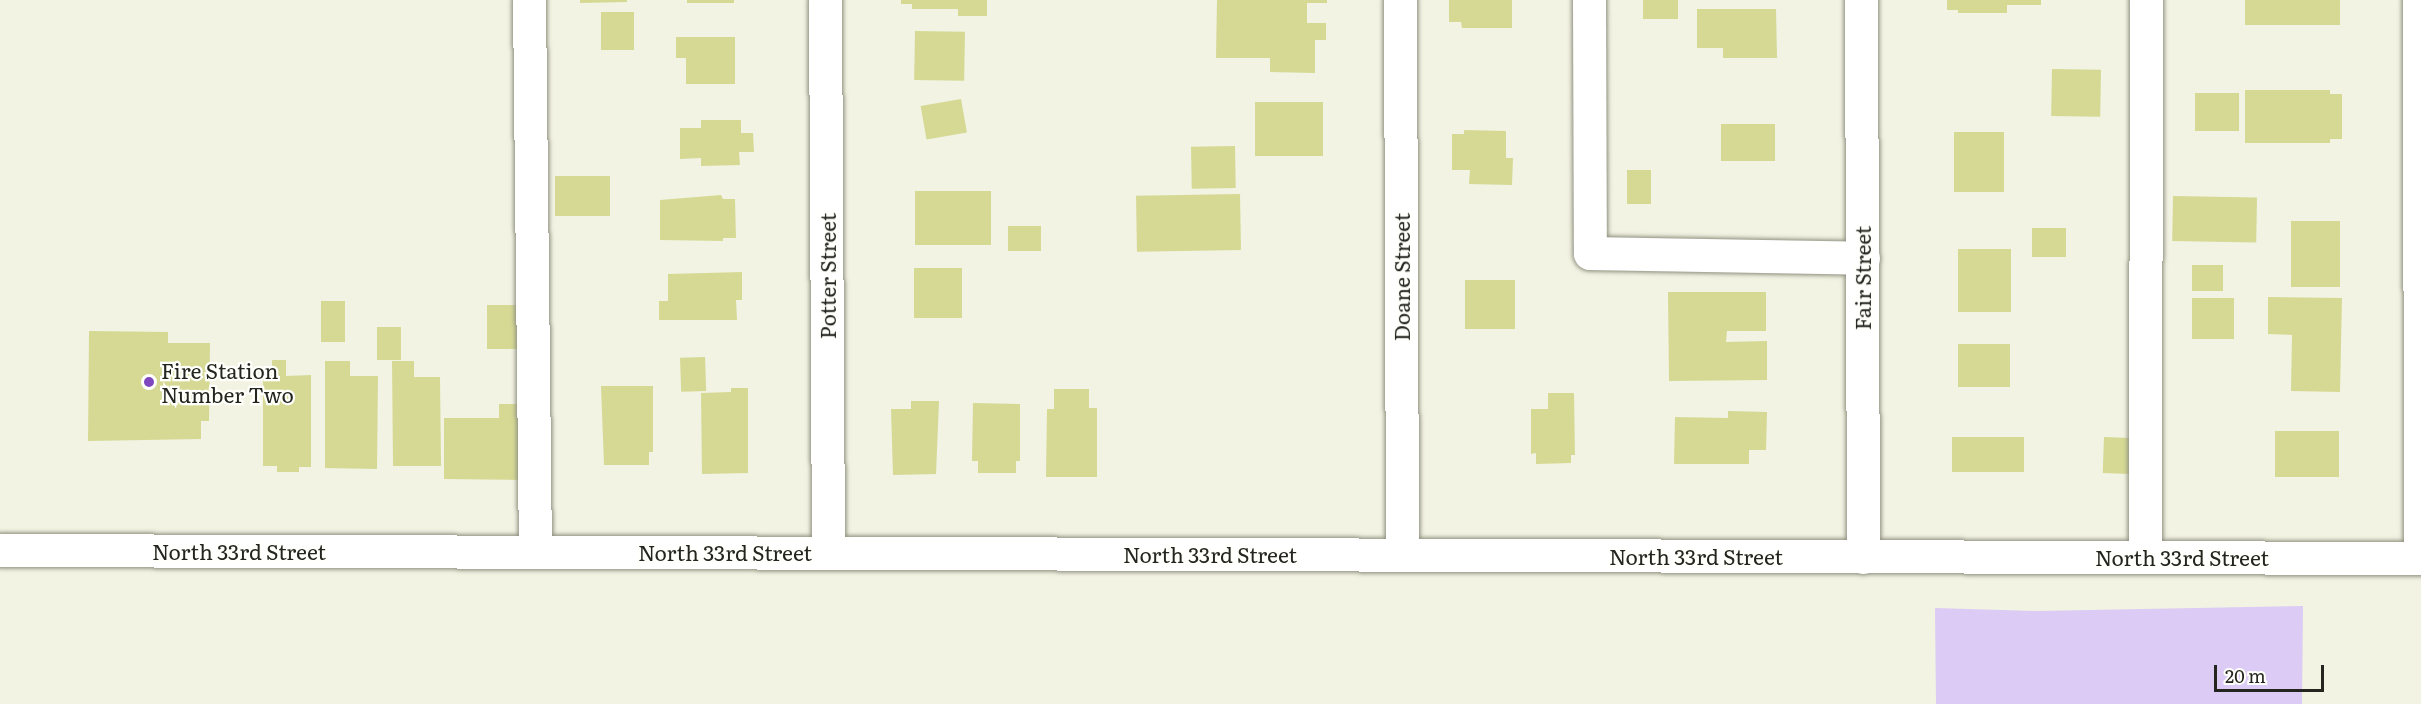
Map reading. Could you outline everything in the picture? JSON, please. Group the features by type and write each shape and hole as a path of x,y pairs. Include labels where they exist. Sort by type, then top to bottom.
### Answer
{"main road":[{"path":"529,0 535,551"},
{"name":"Potter Street","path":"825,0 828,553"},
{"name":"Doane Street","path":"1400,0 1402,555"},
{"path":"1589,0 1590,254 1863,258"},
{"name":"Fair Street","path":"1861,0 1863,557"},
{"path":"2145,557 2146,0"},
{"path":"2419,0 2420,558"},
{"name":"North 33rd Street","path":"0,550 2420,558"}],"shaded area":[{"path":"2303,606 2302,704 1936,704 1935,608 2038,611"}],"building":[{"path":"580,0 627,0 627,2 580,3"},
{"path":"687,0 734,0 734,3 687,3"},
{"path":"901,0 987,0 987,16 958,16 958,9 912,9 912,4 901,4"},
{"path":"1217,0 1327,0 1327,3 1307,3 1307,23 1326,23 1326,40 1315,40 1315,73 1270,72 1270,58 1216,58"},
{"path":"1449,0 1512,0 1512,28 1462,28 1461,22 1449,22"},
{"path":"1643,0 1678,0 1678,19 1643,19"},
{"path":"1947,0 2041,0 2041,5 2007,5 2007,13 1958,13 1958,10 1947,10"},
{"path":"2245,0 2340,0 2340,25 2245,25"},
{"path":"1697,9 1776,9 1777,58 1723,58 1723,48 1697,48"},
{"path":"601,12 634,12 634,50 601,50"},
{"path":"915,31 965,32 964,81 914,80"},
{"path":"676,37 735,37 735,84 686,84 686,58 676,58"},
{"path":"2052,69 2101,70 2100,117 2051,116"},
{"path":"2245,90 2330,90 2330,94 2342,94 2342,139 2330,139 2330,143 2245,143"},
{"path":"2195,93 2239,93 2239,131 2195,131"},
{"path":"961,99 967,132 927,140 921,106"},
{"path":"1255,102 1323,102 1323,156 1255,156"},
{"path":"701,120 741,120 741,133 753,133 754,152 739,152 740,165 701,166 701,158 680,159 680,128 701,128"},
{"path":"1721,124 1775,124 1775,161 1721,161"},
{"path":"1464,130 1506,131 1506,158 1513,158 1512,185 1469,184 1470,170 1452,170 1452,134 1464,134"},
{"path":"1954,132 2004,132 2004,192 1954,192"},
{"path":"1235,146 1236,188 1192,189 1191,147"},
{"path":"1627,170 1651,170 1651,204 1627,204"},
{"path":"555,176 610,176 610,216 555,216"},
{"path":"915,191 991,191 991,245 915,245"},
{"path":"1240,194 1241,250 1137,252 1136,196"},
{"path":"721,195 723,199 735,199 736,238 723,238 723,241 660,240 660,200"},
{"path":"2173,196 2257,197 2256,242 2172,241"},
{"path":"2291,221 2340,221 2340,287 2291,287"},
{"path":"1008,226 1041,226 1041,251 1008,251"},
{"path":"2032,228 2066,228 2066,257 2032,257"},
{"path":"1958,249 2011,249 2011,312 1958,312"},
{"path":"2192,265 2223,265 2223,291 2192,291"},
{"path":"914,268 962,268 962,318 914,318"},
{"path":"742,272 742,300 736,300 737,320 659,320 659,301 668,301 668,274"},
{"path":"1465,280 1515,280 1515,329 1465,329"},
{"path":"1668,292 1766,292 1766,331 1727,331 1726,342 1767,341 1767,380 1669,381"},
{"path":"2268,297 2342,298 2340,392 2291,391 2292,335 2268,334"},
{"path":"2192,298 2234,298 2234,339 2192,339"},
{"path":"321,301 345,301 345,342 321,342"},
{"path":"487,305 522,305 522,349 487,349"},
{"path":"377,327 401,327 401,360 377,360"},
{"name":"Fire Station Number Two","path":"89,331 168,332 168,343 210,343 209,421 201,421 201,439 88,441"},
{"path":"1958,344 2010,344 2010,387 1958,387"},
{"path":"705,357 706,391 681,392 680,358"},
{"path":"272,360 286,360 286,376 311,375 311,467 299,467 299,472 277,472 277,466 263,466 263,375 272,375"},
{"path":"325,361 350,361 350,376 378,376 377,469 325,468"},
{"path":"392,361 414,361 414,377 440,377 441,466 393,466"},
{"path":"601,386 653,386 653,452 649,452 649,465 604,465"},
{"path":"731,388 748,388 748,473 702,474 701,393 731,392"},
{"path":"1054,389 1089,389 1089,408 1097,408 1097,477 1046,477 1047,409 1054,409"},
{"path":"1548,393 1574,393 1575,455 1571,455 1571,463 1536,464 1536,453 1531,454 1531,409 1548,409"},
{"path":"911,401 939,401 936,474 893,475 891,409 911,409"},
{"path":"973,403 1020,404 1020,461 1016,461 1016,473 978,473 978,461 972,461"},
{"path":"499,404 521,404 521,480 444,479 444,418 499,418"},
{"path":"1728,411 1767,412 1766,450 1749,450 1749,464 1674,464 1675,417 1728,418"},
{"path":"2275,431 2339,431 2339,477 2275,477"},
{"path":"1952,437 2024,437 2024,472 1952,472"},
{"path":"2104,437 2131,438 2130,474 2103,473"}],"place":[{"name":"Fire Station Number Two","path":"149,382"}]}
